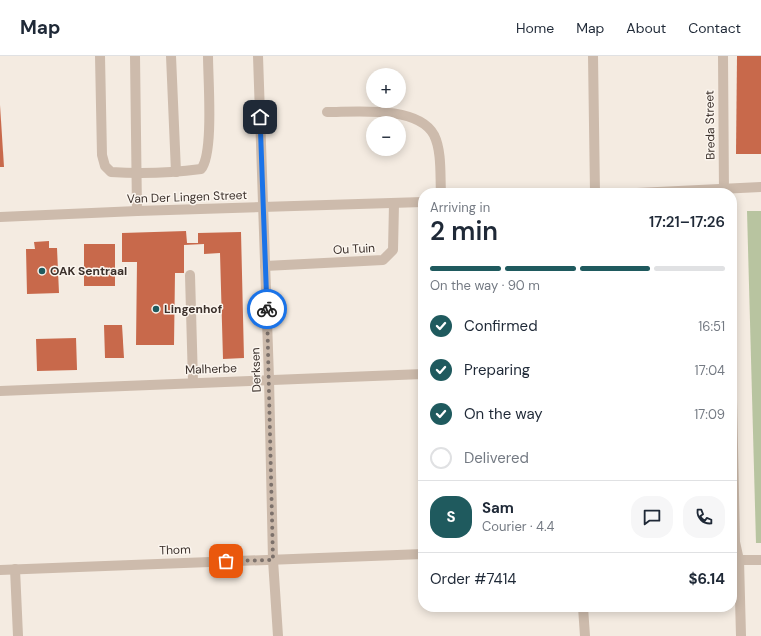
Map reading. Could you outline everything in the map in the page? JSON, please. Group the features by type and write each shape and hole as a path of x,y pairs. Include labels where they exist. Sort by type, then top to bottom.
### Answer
{"street":[{"path":"100,56 102,155 105,166 111,172 137,174 201,169 206,163 209,147 208,56"},
{"path":"135,56 137,211"},
{"path":"171,56 176,172"},
{"name":"Derksen","path":"258,56 264,207 273,560 278,636"},
{"path":"593,56 595,188"},
{"name":"Breda Street","path":"723,56 724,188"},
{"path":"327,112 384,111 408,116 422,124 434,134 438,148 441,188"},
{"path":"737,190 761,187"},
{"name":"Van Der Lingen Street","path":"0,217 418,202"},
{"name":"Ou Tuin","path":"265,266 383,260 393,250 394,204"},
{"path":"190,275 193,382"},
{"name":"Malherbe","path":"0,391 193,382 418,374"},
{"path":"737,553 739,560 741,636"},
{"name":"Thom","path":"0,570 418,554"},
{"path":"739,560 761,560"},
{"path":"15,569 18,636"},
{"path":"583,612 585,636"}],"green space":[{"path":"747,211 761,211 761,543 756,543"}],"building":[{"path":"737,56 761,56 761,154 736,154"},
{"path":"0,105 4,167 0,167"},
{"name":"Lingenhof","path":"186,231 187,243 198,243 198,233 241,232 244,358 223,359 220,253 204,254 204,244 184,245 184,273 175,273 174,345 136,345 137,262 122,262 122,233"},
{"name":"OAK Sentraal","path":"49,241 49,248 57,248 59,293 27,294 26,249 35,249 34,242"},
{"path":"84,244 115,244 115,286 84,286"},
{"path":"104,325 122,325 124,358 105,358"},
{"path":"76,338 77,370 37,371 36,339"}],"way so far":[{"path":"226,561 273,560 267,309"}],"place":[{"name":"OAK Sentraal","path":"42,271"},
{"name":"Lingenhof","path":"156,309"}],"route":[{"path":"260,117 267,309"}]}
